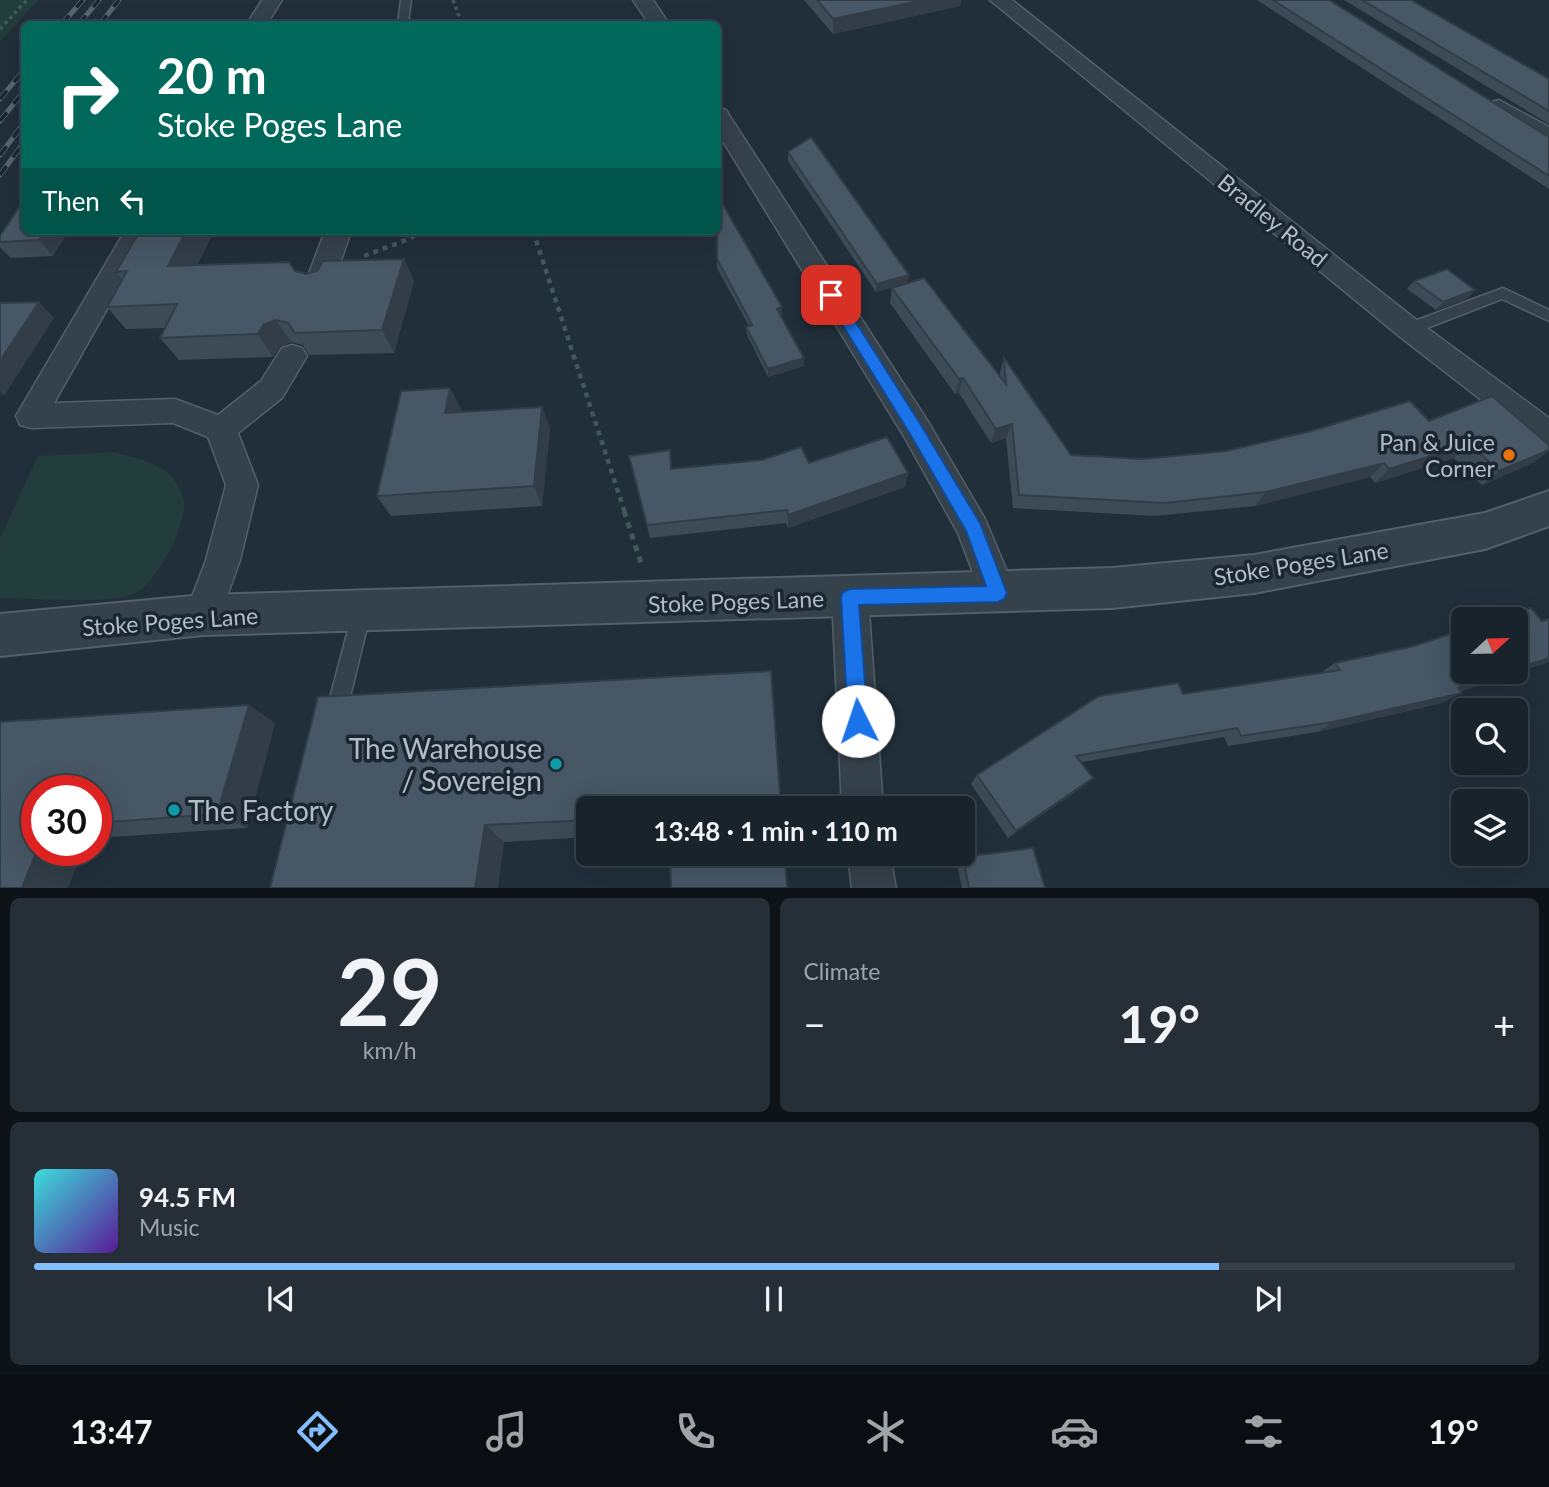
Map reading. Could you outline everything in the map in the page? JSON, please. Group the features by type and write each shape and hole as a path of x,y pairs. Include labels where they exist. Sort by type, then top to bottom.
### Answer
{"street":[{"path":"259,21 272,0"},
{"path":"643,0 653,0"},
{"path":"643,0 657,21"},
{"name":"Bradley Road","path":"1000,0 1409,330 1549,435"},
{"path":"1478,94 1549,137"},
{"path":"721,120 922,440 974,528 998,593"},
{"path":"136,235 31,416 175,411 221,429 242,485 223,560 203,615"},
{"path":"323,275 337,235"},
{"path":"221,429 270,394 286,371 292,356"},
{"name":"Stoke Poges Lane","path":"0,635 203,615 650,604 1112,588 1254,573 1485,531 1549,508"},
{"path":"850,597 862,796"},
{"path":"871,866 874,888"}],"lane":[{"path":"403,21 406,0"},
{"path":"1409,330 1503,293 1549,316"},
{"path":"332,730 362,611"}],"path":[{"path":"0,29 27,0"},
{"path":"453,0 461,21"},
{"path":"323,275 344,263 415,235"},
{"path":"534,235 640,561 650,604"}],"green space":[{"path":"0,0 39,0 0,41"},
{"path":"113,452 159,467 174,479 184,501 181,523 170,550 147,585 128,596 94,600 0,598 0,538 38,456"}],"building":[{"path":"817,0 924,0 833,19"},
{"path":"1273,0 1329,0 1549,136 1549,176"},
{"path":"1362,0 1411,0 1549,79 1549,111"},
{"path":"811,137 909,275 877,284 788,152"},
{"path":"721,201 782,307 777,309 804,358 768,369 746,327 752,325 717,259 717,235 721,235"},
{"path":"21,204 21,235 42,235 39,240 0,242 0,236"},
{"path":"138,235 184,235 168,266 289,262 295,271 306,274 317,271 323,261 404,259 382,330 295,333 288,323 276,320 264,324 258,334 160,338 177,304 107,307 127,271 116,272"},
{"path":"1447,269 1475,290 1443,302 1414,281"},
{"path":"924,278 1006,384 1004,358 1071,455 1142,459 1226,451 1311,431 1410,401 1429,421 1492,396 1549,445 1549,450 1499,471 1470,444 1389,469 1384,463 1266,492 1165,503 1019,495 1012,424 996,429 963,378 959,379 892,288"},
{"path":"39,302 0,361 0,303"},
{"path":"450,388 445,413 542,407 534,486 377,496 401,391"},
{"path":"887,437 908,473 788,515 787,510 647,525 629,456 670,450 671,469 762,460 801,447 809,463"},
{"path":"1531,608 1542,621 1549,619 1549,658 1528,665 1528,609"},
{"path":"1451,634 1451,684 1470,684 1458,688 1462,693 1333,722 1241,736 1237,728 1076,756 1093,778 1016,831 977,775 1099,696 1178,683 1183,694 1340,670 1335,663 1414,646"},
{"name":"The Warehouse / Sovereign","path":"771,671 780,796 576,796 576,821 485,825 475,888 270,888 318,697"},
{"name":"The Factory","path":"249,705 217,814 112,822 112,775 21,775 21,866 31,866 22,888 0,888 0,722"},
{"path":"1033,848 1045,888 969,888 965,866 975,866 975,855"},
{"path":"670,866 786,866 787,888 671,888"}],"railway":[{"path":"65,21 83,0"},
{"path":"82,21 99,0"},
{"path":"102,21 119,0"},
{"path":"0,99 21,74"},
{"path":"0,121 21,95"},
{"path":"0,155 21,127"},
{"path":"0,175 21,146"}],"place":[{"name":"Pan & Juice Corner","path":"1509,455"},
{"name":"The Warehouse / Sovereign","path":"556,764"},
{"name":"The Factory","path":"174,810"}],"route":[{"path":"831,295 916,429 974,528 998,593 850,597 858,721"}]}
